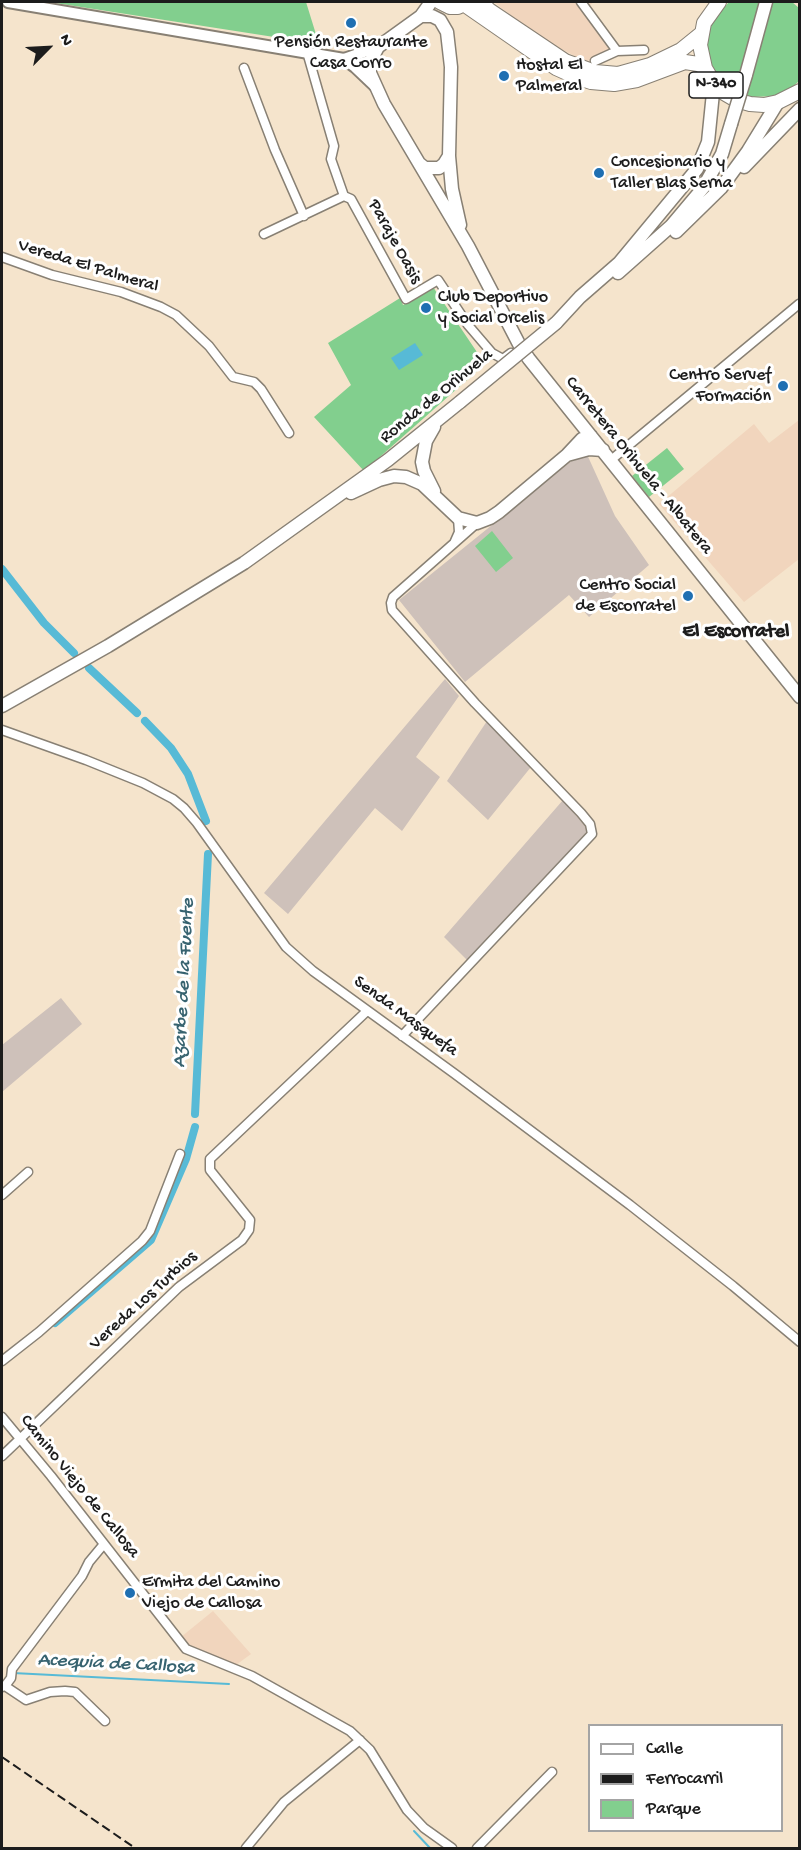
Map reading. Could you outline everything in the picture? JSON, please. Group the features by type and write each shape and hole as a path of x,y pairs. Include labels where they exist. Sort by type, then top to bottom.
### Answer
{"highway":[{"name":"N-340","path":"440,2 450,7 464,4 556,68 591,82 614,84 637,80 685,62 698,64 705,68"},
{"name":"N-340","path":"481,2 489,10 565,61 595,72 618,74 650,65 690,44 702,33"},
{"name":"N-340","path":"719,2 709,14 702,33 701,51 705,68 714,83 724,93 750,104 764,105 778,102 800,91"}],"main road":[{"path":"430,2 421,16 378,47 369,62 370,73 468,246"},
{"path":"464,4 449,21 447,32 451,67 449,156 458,220 468,246"},
{"name":"Ronda de Orihuela","path":"2,706 208,586 323,507 460,402 660,237 703,188 722,154 765,6"},
{"path":"421,16 432,16 440,20 447,32"},
{"path":"556,323 580,297 619,263 697,169 708,142 714,83"},
{"path":"721,188 748,151 778,102"},
{"path":"609,280 635,265 665,243 800,109"},
{"path":"420,164 425,168 439,168 449,156"},
{"name":"Carretera Orihuela - Albatera","path":"468,246 520,346 800,697"},
{"path":"567,455 578,436 572,413"},
{"path":"438,497 424,471 422,462 426,441 440,418"},
{"path":"323,507 379,480 394,476 406,477 422,484 458,518 477,523 499,512 567,455 582,448 591,436"},
{"path":"567,455 589,449 607,455"}],"street":[{"path":"8,2 344,59 377,88"},
{"path":"581,2 617,51"},
{"path":"344,59 378,47"},
{"path":"595,62 617,51 644,50"},
{"name":"Paraje Oasis","path":"308,52 334,146 331,159 344,196 351,199 406,299 438,280 468,325 492,353 503,359 520,346"},
{"path":"244,68 275,150 304,216"},
{"path":"264,234 344,196"},
{"name":"Vereda El Palmeral","path":"2,257 52,275 121,292 176,315 209,346 233,377 254,382 261,389 289,433"},
{"path":"607,455 799,304"},
{"path":"453,544 459,532 458,518"},
{"path":"402,1036 592,834 590,824 581,813 475,703 392,610 393,597 477,523"},
{"name":"Senda Masquefa","path":"2,730 143,783 173,799 197,823 286,947 367,1011 630,1205 800,1342"},
{"name":"Vereda Los Turbios","path":"2,1456 179,1287 242,1240 249,1230 250,1220 210,1170 210,1159 367,1011"},
{"path":"2,1361 47,1325 142,1241 150,1231 180,1154"},
{"path":"2,1195 28,1172"},
{"name":"Camino Viejo de Callosa","path":"2,1417 186,1648 252,1676 344,1728 360,1740 370,1750 407,1810 424,1828 452,1848"},
{"path":"104,1544 89,1562 82,1576 3,1687 26,1700 50,1692 65,1690 75,1692 105,1721"},
{"path":"249,1845 284,1802 360,1740"},
{"path":"477,1848 552,1772"}],"shaded area":[{"path":"494,2 594,2 590,5 613,48 586,62 537,36"},
{"path":"799,420 799,559 744,602 659,504 754,424 769,443"},
{"path":"585,450 615,516 649,565 589,617 569,595 465,682 399,600"},
{"path":"445,679 459,696 416,757 440,777 402,831 375,808 288,914 264,893"},
{"path":"487,721 531,767 488,820 447,781"},
{"path":"563,800 589,831 468,961 444,937"},
{"path":"61,998 82,1024 2,1092 2,1045"},
{"path":"213,1611 251,1654 236,1665 191,1649 181,1637"}],"green space":[{"path":"49,2 306,2 319,44"},
{"path":"729,2 760,2 735,91 719,78 712,65 707,45 708,34 715,17"},
{"path":"773,2 792,2 799,8 799,81 787,92 776,96 747,96"},
{"path":"433,287 485,364 364,471 314,417 351,385 328,343 400,298 403,305"},
{"path":"667,448 684,469 649,497 632,476"},
{"path":"492,531 513,558 496,572 475,546"}],"water":[{"path":"415,343 423,355 399,370 391,358"}],"waterway":[{"name":"Azarbe de la Fuente","path":"2,569 44,623 74,653"},
{"name":"Azarbe de la Fuente","path":"89,668 137,713"},
{"name":"Azarbe de la Fuente","path":"145,721 171,748 188,774 206,821"},
{"name":"Azarbe de la Fuente","path":"195,1114 208,854"},
{"name":"Azarbe de la Fuente","path":"55,1323 151,1240 186,1159 195,1127"},
{"name":"Acequia de Callosa","path":"13,1673 229,1684"},
{"name":"Acequia de Callosa","path":"414,1831 430,1848"}],"railway":[{"path":"2,1757 135,1848"}],"place":[{"name":"Pensión Restaurante Casa Corro","path":"351,23"},
{"name":"Hostal El Palmeral","path":"504,76"},
{"name":"Concesionario y Taller Blas Serna","path":"599,173"},
{"name":"Club Deportivo y Social Orcelis","path":"426,308"},
{"name":"Centro Servef Formación","path":"783,386"},
{"name":"Centro Social de Escorratel","path":"688,596"},
{"name":"Ermita del Camino Viejo de Callosa","path":"130,1593"}],"district":[{"name":"El Escorratel","path":"736,633"}]}
